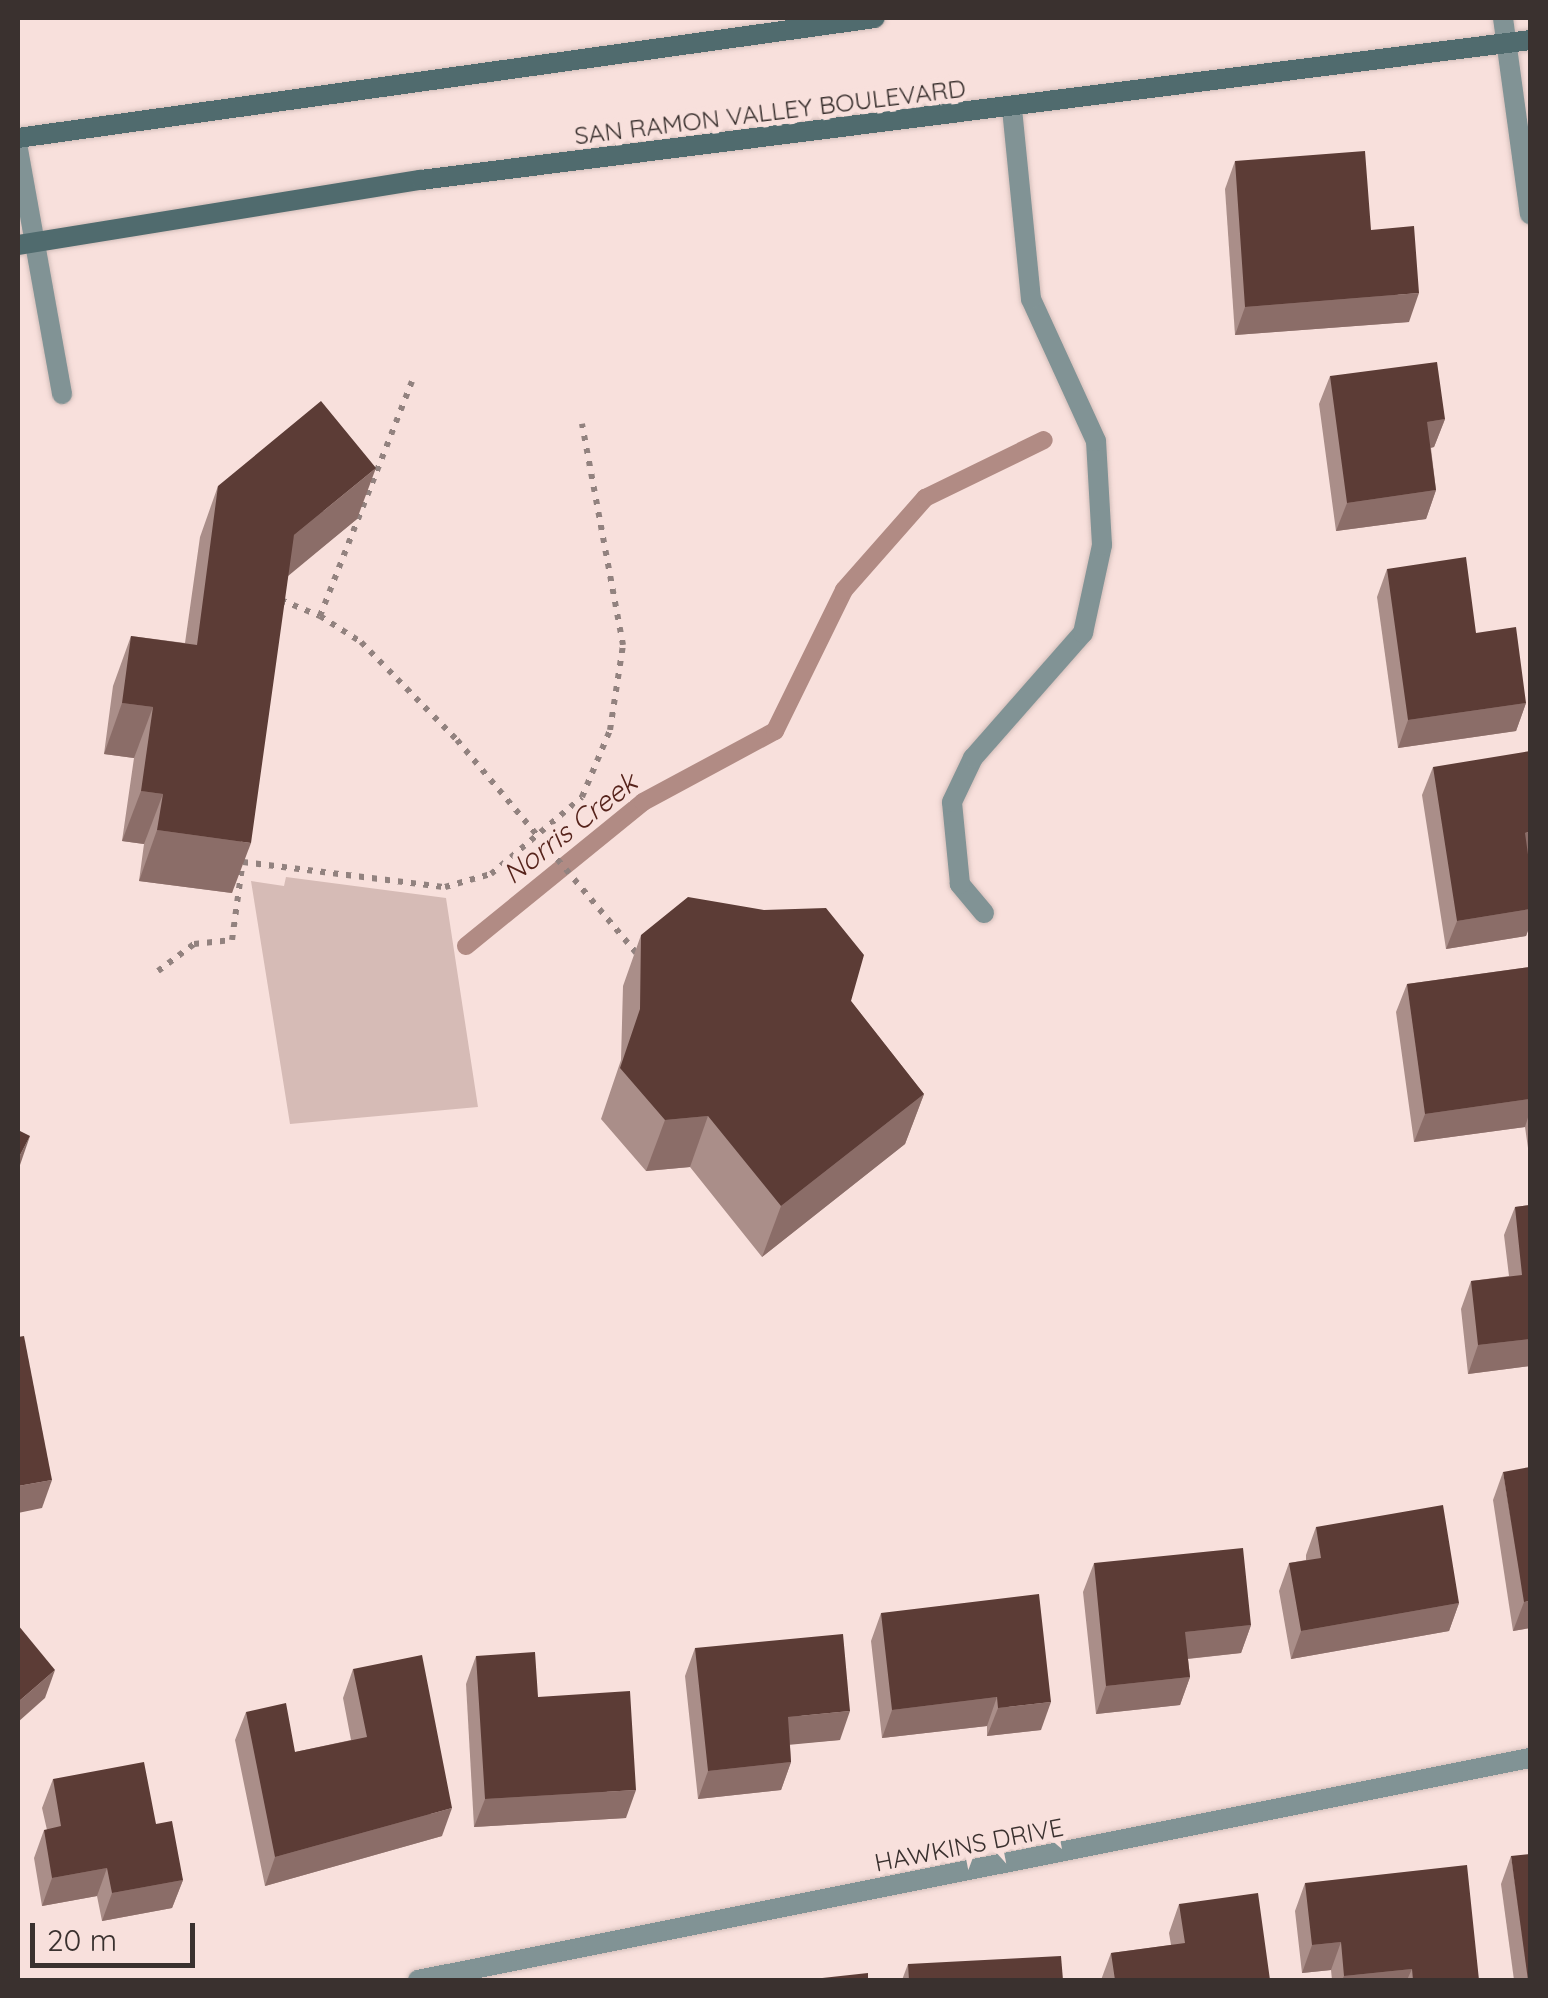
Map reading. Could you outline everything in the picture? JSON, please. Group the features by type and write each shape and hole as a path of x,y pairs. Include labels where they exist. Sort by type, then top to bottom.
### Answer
{"main road":[{"path":"18,138 875,18"},
{"name":"SAN RAMON VALLEY BOULEVARD","path":"25,244 421,180 1530,40"}],"street":[{"path":"1503,18 1530,214"},
{"path":"984,913 960,884 952,802 972,758 1083,633 1102,545 1096,442 1031,298 1012,107"},
{"path":"18,149 25,244 62,394"},
{"name":"HAWKINS DRIVE","path":"418,1980 1530,1758"}],"path":[{"path":"320,616 412,381"},
{"path":"243,862 445,888 492,874 540,835 595,776 621,674 622,611 582,424"},
{"path":"278,618 281,600 320,616 361,642 540,835 646,965"},
{"path":"158,971 194,944 232,940 246,844"}],"shaded area":[{"path":"286,877 446,898 478,1107 290,1124 251,881 284,886"}],"building":[{"path":"1365,151 1371,230 1414,226 1419,293 1245,307 1235,161"},
{"path":"1437,362 1445,419 1427,422 1436,490 1347,503 1330,376"},
{"path":"321,401 376,468 294,535 251,843 157,830 163,794 141,791 153,707 122,703 131,636 197,645 218,486"},
{"path":"1466,557 1476,633 1516,627 1526,703 1408,720 1387,569"},
{"path":"1530,751 1530,832 1525,833 1530,909 1457,921 1433,767"},
{"path":"688,897 764,910 826,908 864,955 851,1001 924,1094 781,1206 708,1116 665,1120 620,1068 640,1009 641,935"},
{"path":"1530,967 1530,1099 1425,1114 1407,984"},
{"path":"18,1130 30,1136 18,1159"},
{"path":"1530,1205 1530,1339 1478,1345 1471,1281 1522,1275 1515,1207"},
{"path":"24,1336 52,1480 18,1486 18,1337"},
{"path":"1530,1467 1530,1601 1524,1602 1503,1472"},
{"path":"1443,1505 1459,1603 1301,1631 1289,1563 1321,1558 1316,1527"},
{"path":"1243,1548 1251,1625 1185,1632 1190,1677 1106,1686 1094,1563"},
{"path":"1039,1594 1051,1702 998,1708 997,1697 892,1710 881,1613"},
{"path":"18,1625 55,1670 18,1702"},
{"path":"843,1634 850,1711 788,1717 791,1762 708,1771 695,1648"},
{"path":"535,1652 538,1697 630,1691 636,1790 485,1799 476,1656"},
{"path":"422,1655 452,1808 275,1857 246,1712 286,1703 295,1752 367,1737 353,1669"},
{"path":"144,1762 156,1824 172,1821 183,1880 112,1893 107,1868 52,1878 44,1830 61,1826 53,1779"},
{"path":"1530,1854 1530,1980 1528,1980 1511,1856"},
{"path":"1467,1865 1479,1980 1413,1980 1412,1969 1344,1976 1341,1942 1312,1945 1305,1883"},
{"path":"1258,1893 1270,1980 1115,1980 1111,1953 1185,1943 1179,1904"},
{"path":"1061,1956 1063,1980 909,1980 908,1964"},
{"path":"868,1973 868,1980 804,1980"}],"waterway":[{"name":"Norris Creek","path":"466,946 643,802 775,731 844,590 925,498 1044,440"}]}
